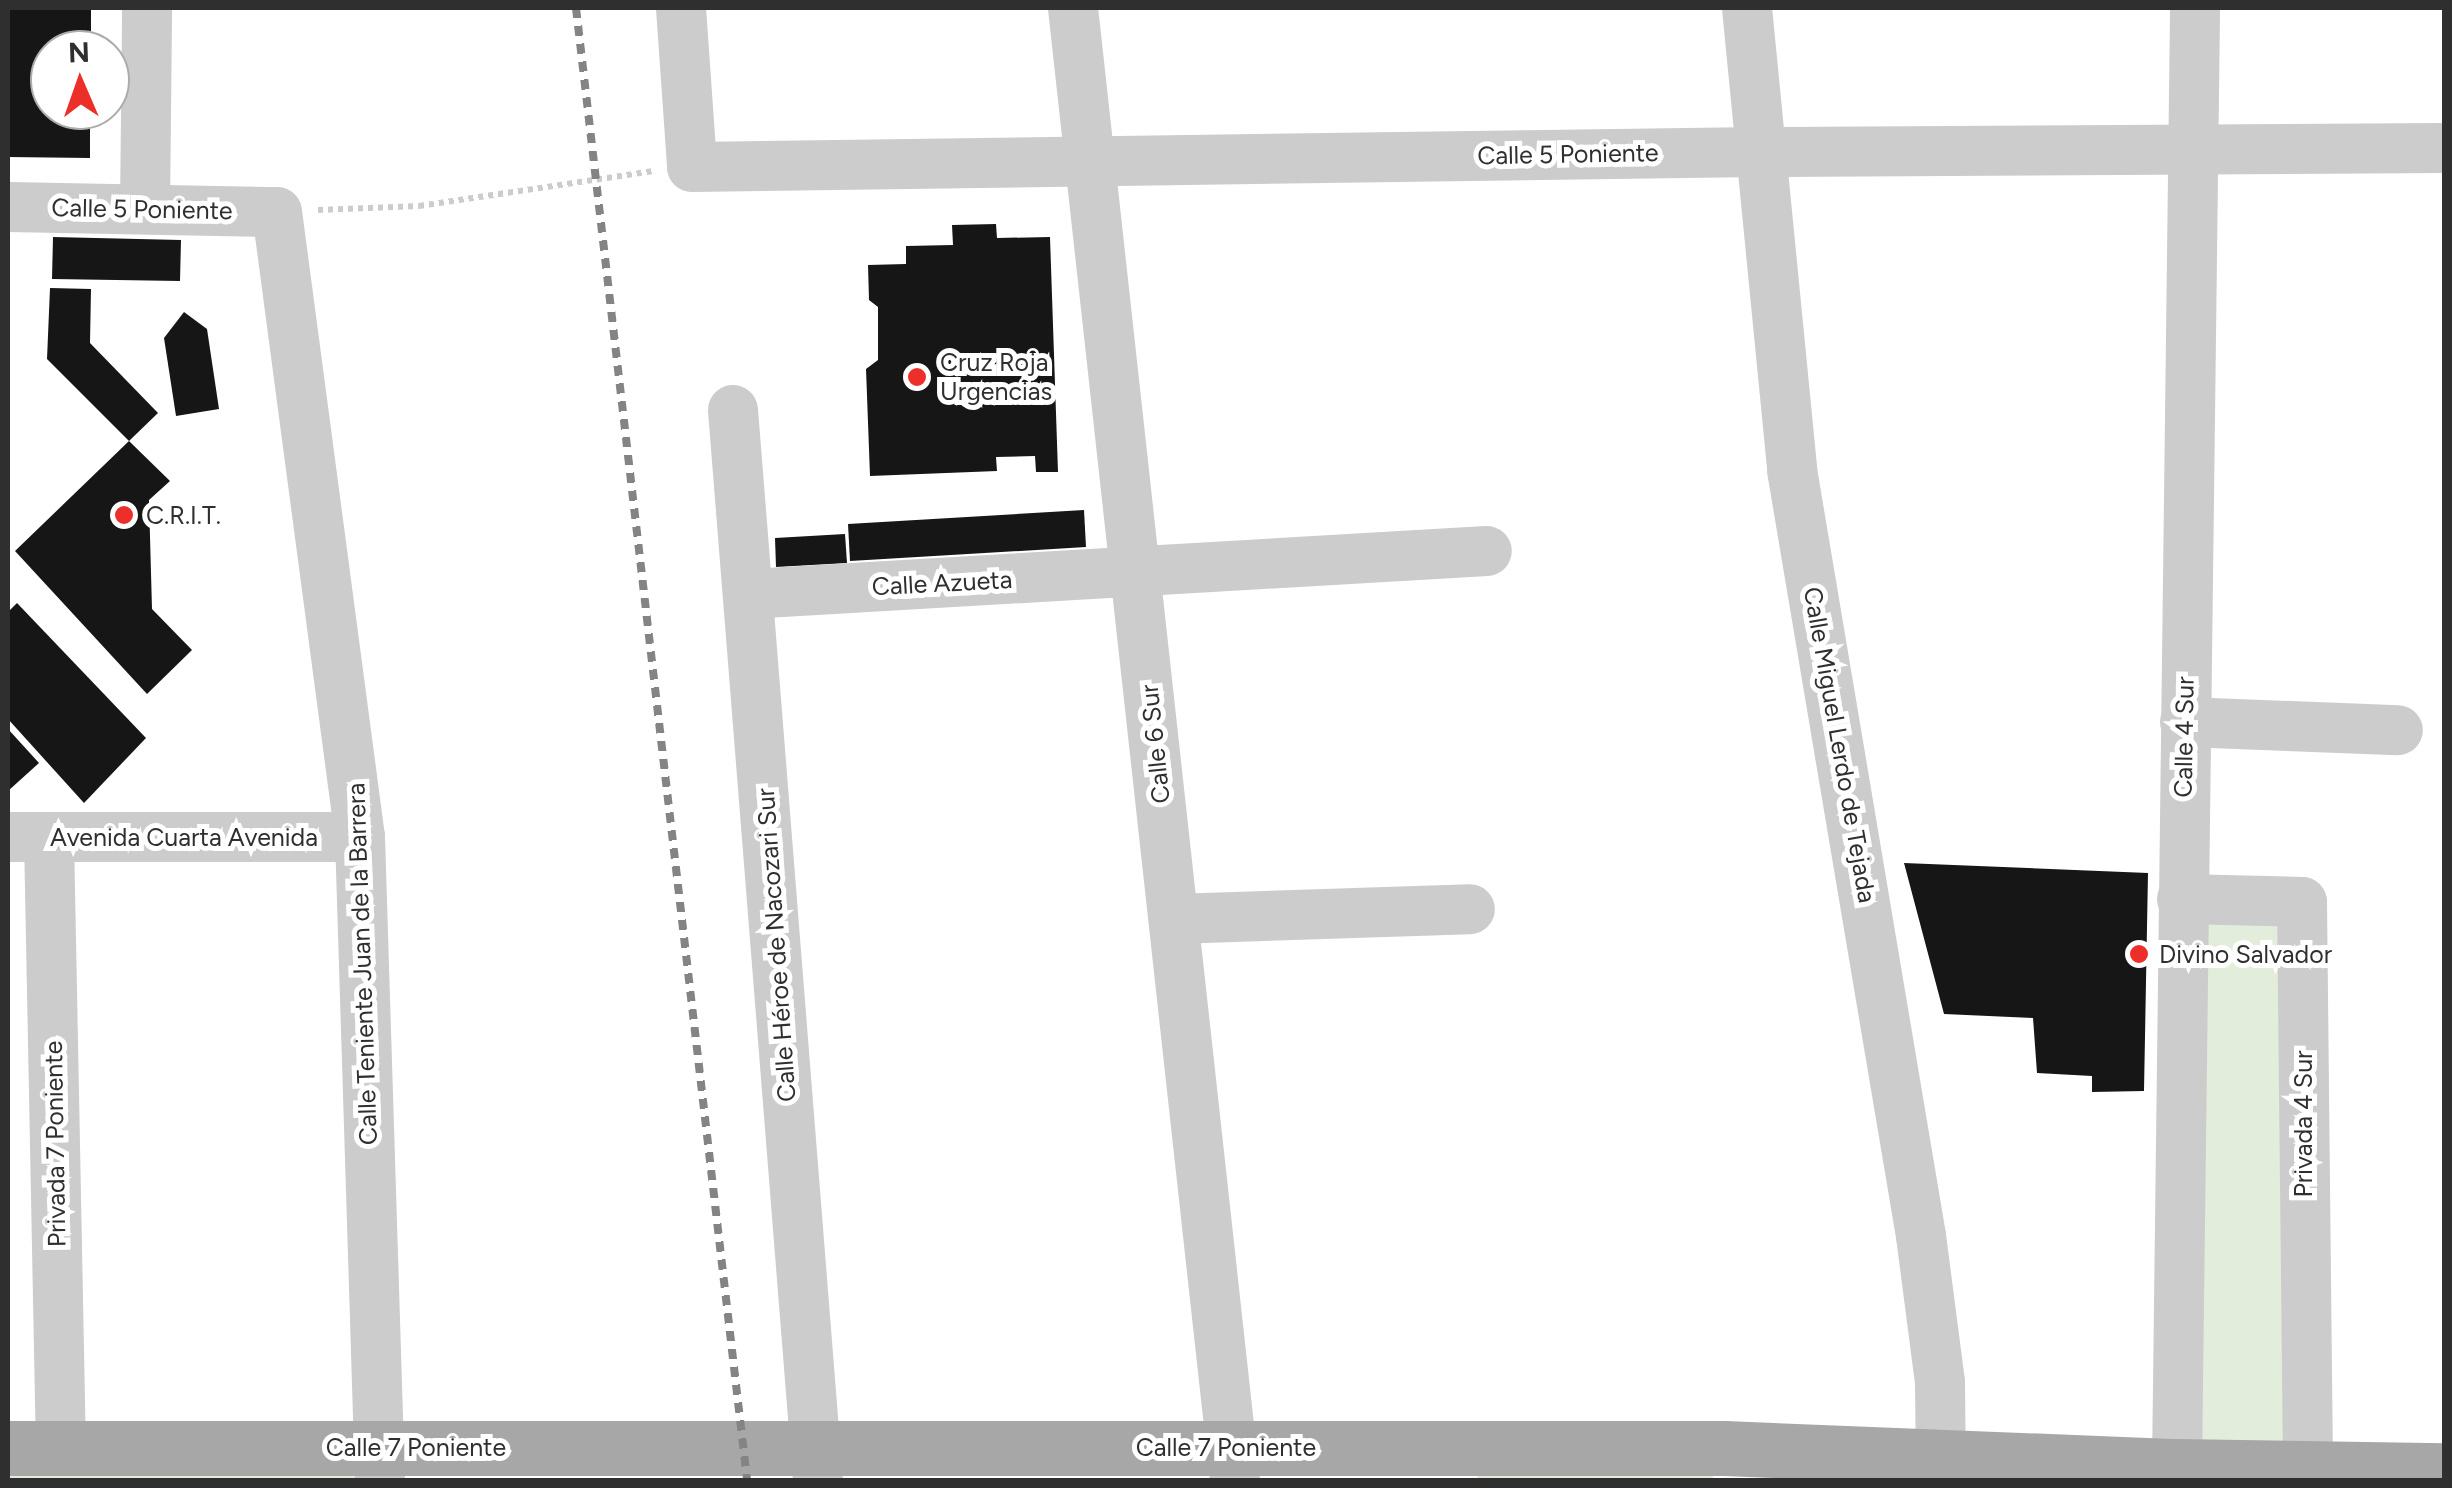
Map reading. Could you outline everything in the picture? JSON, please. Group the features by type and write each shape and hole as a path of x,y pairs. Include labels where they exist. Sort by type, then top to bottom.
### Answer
{"main road":[{"name":"Calle 7 Poniente","path":"8,1448 379,1463 1724,1464 2444,1470"}],"street":[{"path":"146,209 147,8"},
{"path":"681,8 692,168"},
{"name":"Calle 6 Sur","path":"1074,8 1234,1463"},
{"name":"Calle Miguel Lerdo de Tejada","path":"1747,8 1758,152 1792,470 1921,1236 1940,1384 1941,1468"},
{"name":"Calle 4 Sur","path":"2177,1466 2194,8"},
{"name":"Calle 5 Poniente","path":"692,168 1758,152 2444,148"},
{"name":"Calle 5 Poniente","path":"8,207 277,212"},
{"name":"Calle Teniente Juan de la Barrera","path":"277,212 360,837 379,1463"},
{"name":"Calle Héroe de Nacozari Sur","path":"733,410 816,1465"},
{"name":"Calle Azueta","path":"748,594 1487,551"},
{"path":"2184,722 2398,730"},
{"name":"Avenida Cuarta Avenida","path":"28,837 360,837"},
{"name":"Privada 7 Poniente","path":"28,837 61,1450"},
{"name":"Privada 4 Sur","path":"2182,898 2302,902 2330,1472"},
{"path":"1174,919 1470,909"}],"path":[{"path":"277,212 420,206 595,177 692,168"}],"green space":[{"path":"2192,911 2291,912 2295,1446 2194,1447"},
{"path":"362,1454 362,1480 8,1480 8,1458"},
{"path":"1712,1456 1713,1480 1478,1480 1475,1463"}],"building":[{"path":"8,8 91,8 91,30 30,30 30,130 90,130 90,158 8,157"},
{"path":"996,224 997,238 1050,237 1058,472 1036,472 1035,456 996,457 997,471 870,476 866,369 878,360 878,307 869,300 868,265 906,264 906,246 953,245 952,225"},
{"path":"53,237 181,240 180,281 52,279"},
{"path":"50,288 91,289 90,343 158,413 129,441 47,359"},
{"path":"184,312 207,329 219,409 176,416 164,338"},
{"path":"129,441 170,481 149,500 152,609 192,650 147,694 15,551"},
{"path":"1084,510 1086,547 850,561 848,524"},
{"path":"845,534 847,563 776,567 775,538"},
{"path":"17,603 146,738 84,803 8,719 8,612"},
{"path":"8,729 39,763 8,791"},
{"name":"Divino Salvador","path":"1904,863 2148,873 2144,1091 2092,1092 2092,1076 2037,1073 2033,1018 1944,1014"}],"railway":[{"path":"576,8 747,1480"}],"place":[{"name":"Cruz Roja Urgencias","path":"917,377"},
{"name":"C.R.I.T.","path":"124,515"},
{"name":"Divino Salvador","path":"2139,954"}]}
